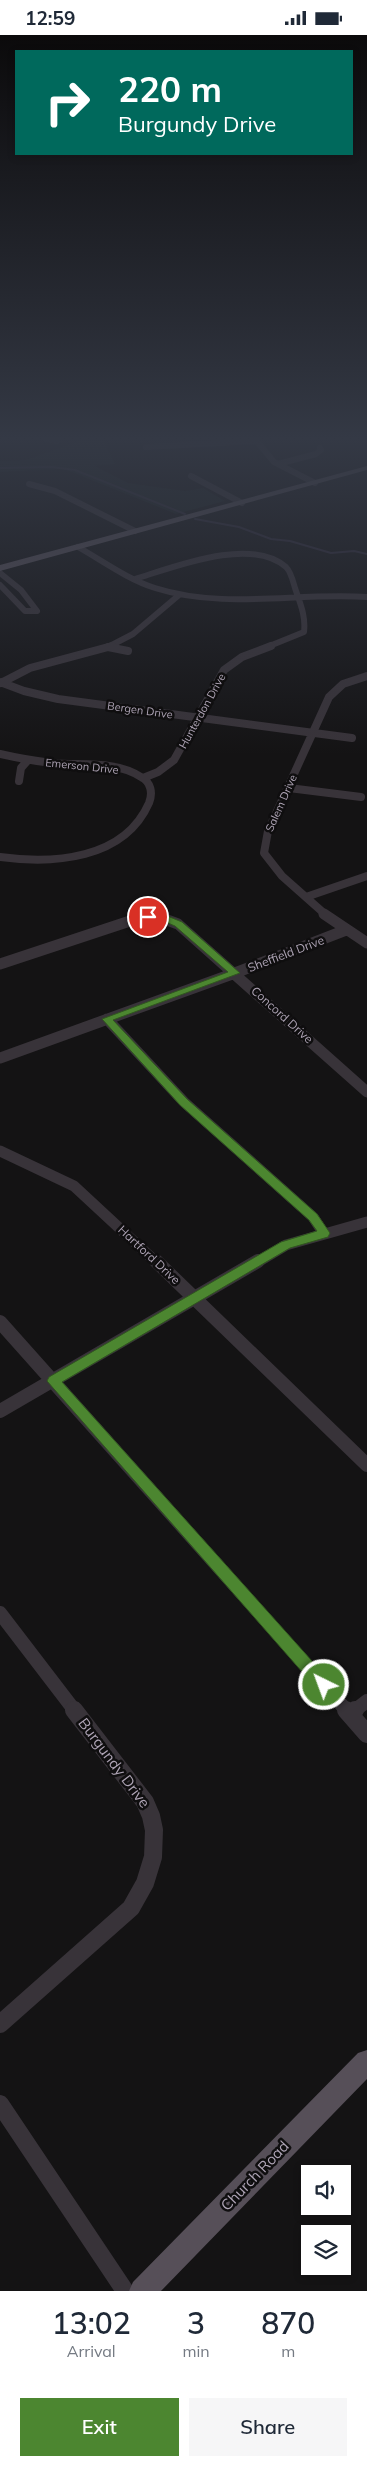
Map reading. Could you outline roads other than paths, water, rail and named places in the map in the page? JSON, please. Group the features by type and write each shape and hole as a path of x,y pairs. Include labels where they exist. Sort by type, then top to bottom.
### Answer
{"main road":[{"path":"0,568 88,544"},
{"name":"Church Road","path":"142,2291 367,2062"}],"street":[{"path":"78,547 135,579 155,588 179,595 227,599 367,597"},
{"name":"Hunterdon Drive","path":"135,579 218,555 254,554 274,559 285,566 299,597 306,625 304,632 295,637 248,653 234,660 224,671 169,766 143,778"},
{"path":"0,573 21,590 37,611 25,611 0,585"},
{"path":"1,683 32,667 108,647 133,634 179,595"},
{"path":"108,647 128,651"},
{"name":"Salem Drive","path":"367,676 343,684 335,689 329,697 268,831 264,853 275,869 306,897 346,930 367,943"},
{"name":"Bergen Drive","path":"1,683 58,699 352,738"},
{"name":"Emerson Drive","path":"0,754 28,760 120,769 143,778"},
{"path":"19,781 21,768 28,760"},
{"path":"0,857 37,861 56,860 92,851 124,837 145,811 152,795 150,785 143,778"},
{"path":"289,788 361,797"},
{"path":"306,897 367,876"},
{"name":"Concord Drive","path":"0,964 139,918 153,917 178,924 367,1092"},
{"name":"Sheffield Drive","path":"0,1058 235,973 346,930"},
{"path":"107,1019 184,1102 313,1217 324,1233"},
{"name":"Hartford Drive","path":"0,1151 74,1186 195,1297 367,1465"},
{"path":"0,1411 286,1245 367,1222"},
{"path":"0,1322 367,1734"},
{"name":"Burgundy Drive","path":"0,1613 145,1802 150,1813 154,1837 153,1863 145,1887 131,1908 0,2024"},
{"path":"350,1714 367,1701"},
{"path":"0,2104 125,2291"}],"waterway":[{"path":"301,544 331,553 354,551 367,554"}]}
